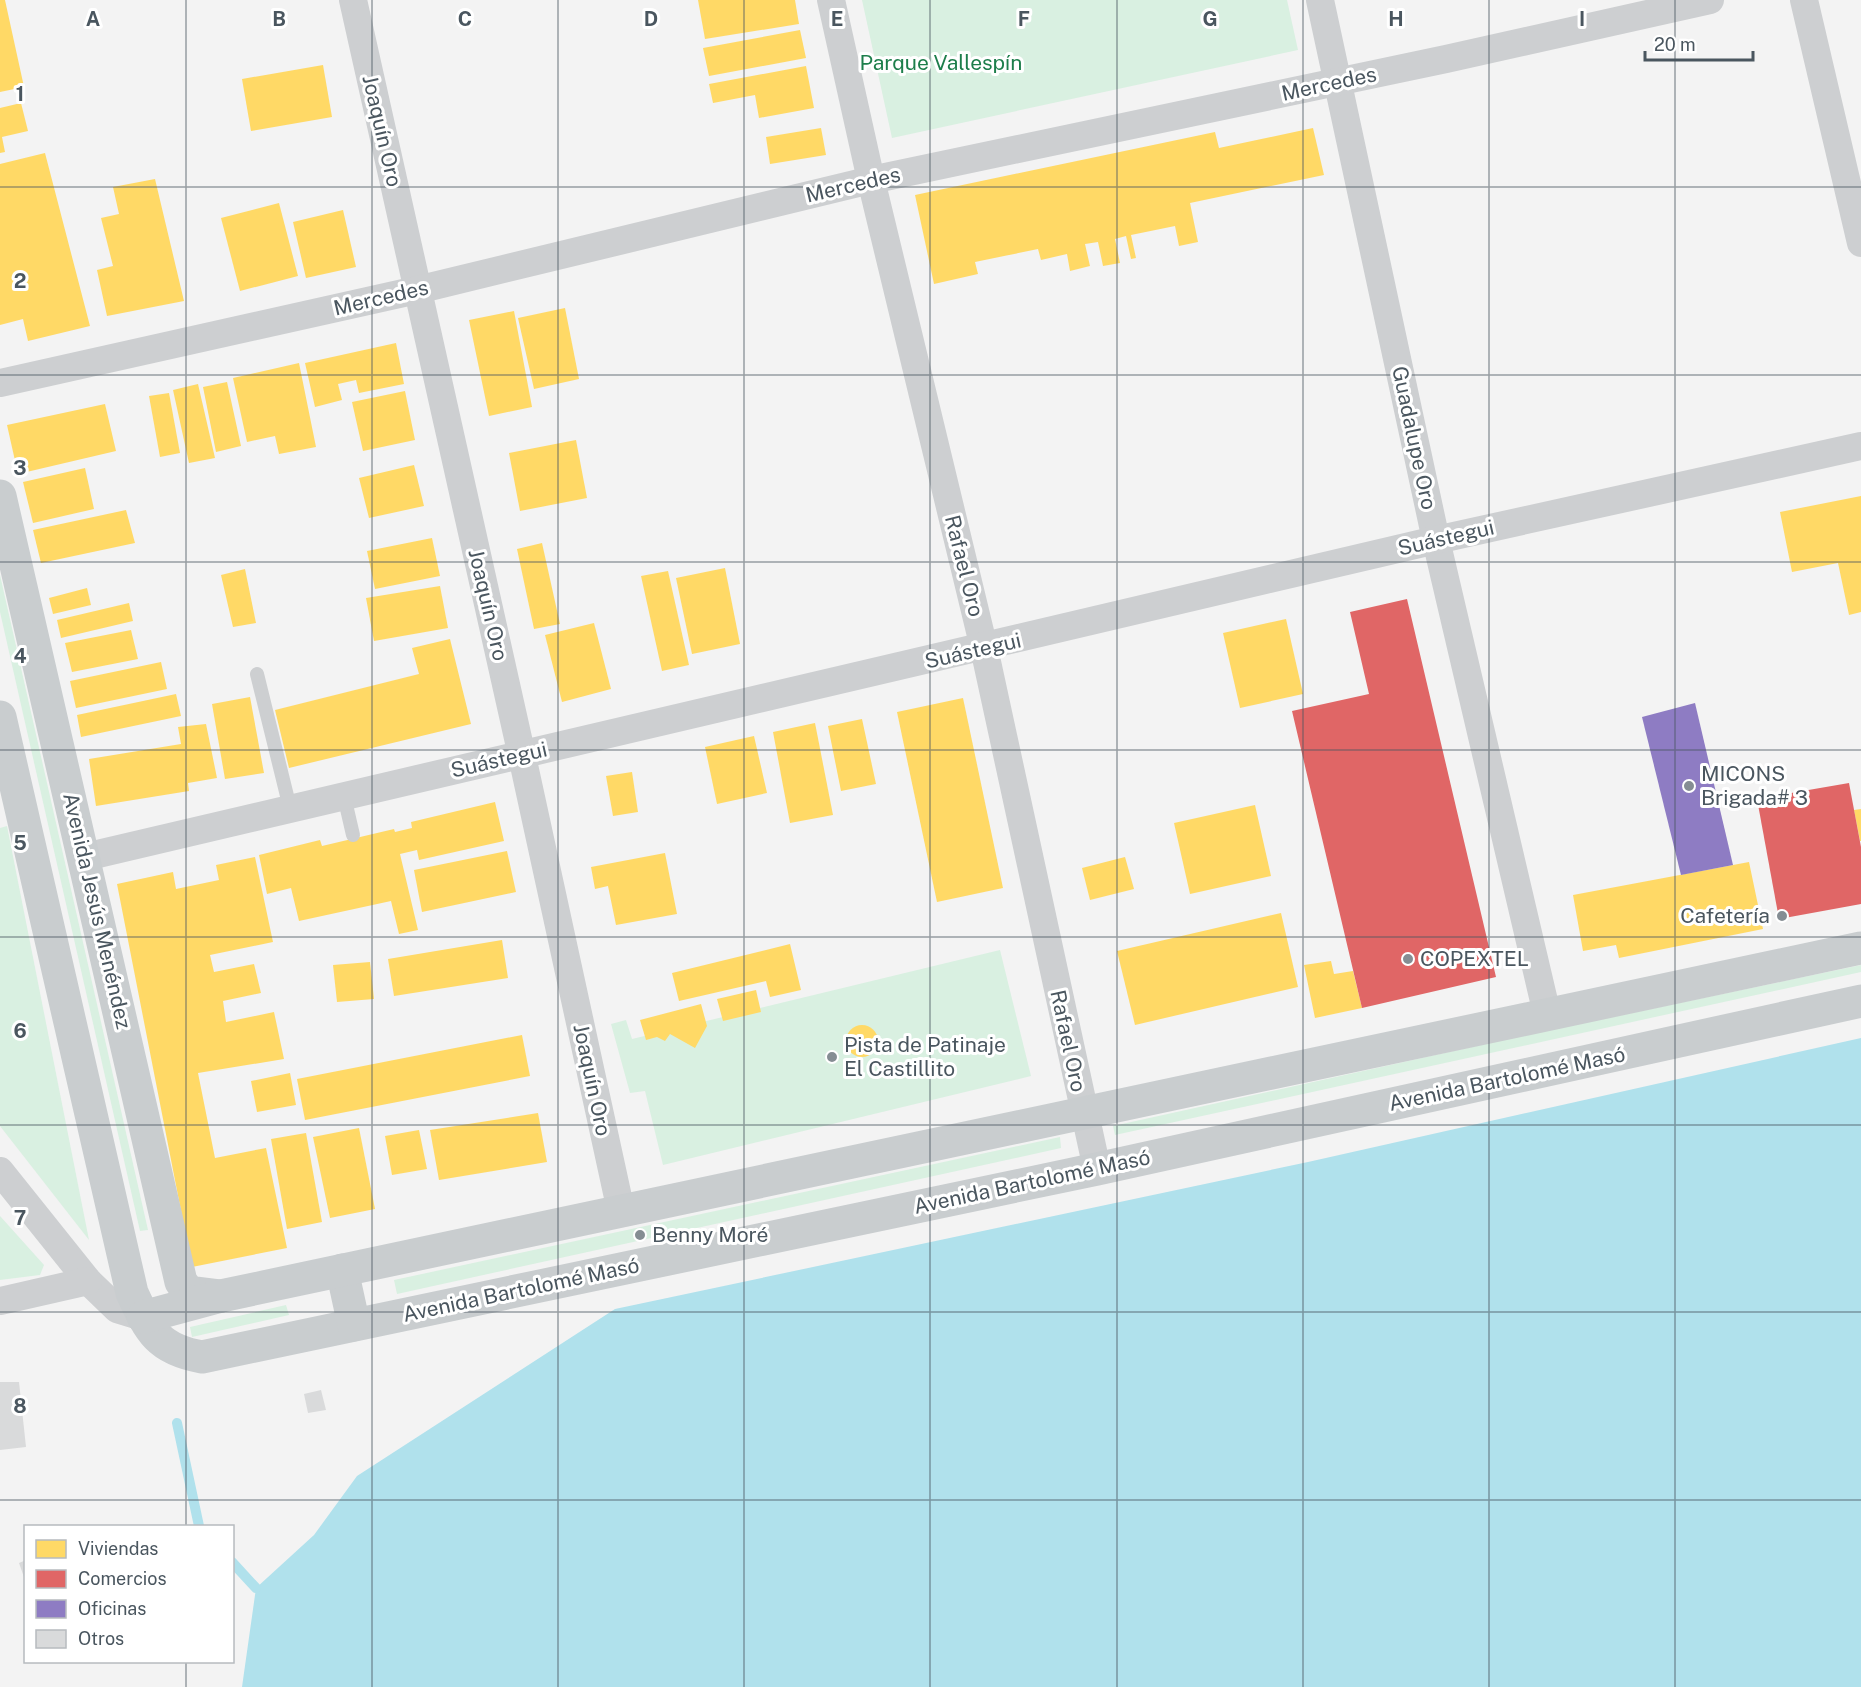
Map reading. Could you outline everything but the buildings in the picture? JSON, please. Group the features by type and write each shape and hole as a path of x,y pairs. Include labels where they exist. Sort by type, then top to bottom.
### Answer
{"main road":[{"name":"Avenida Jesús Menéndez","path":"0,496 85,857 181,1282 189,1292 220,1296"},
{"path":"0,717 132,1293 143,1317 220,1296 1861,948"},
{"name":"Avenida Bartolomé Masó","path":"143,1317 162,1343 183,1353 202,1357 1096,1169 1861,1001"},
{"path":"342,1270 354,1325"}],"street":[{"name":"Joaquín Oro","path":"353,0 621,1211"},
{"name":"Rafael Oro","path":"831,0 871,180 984,648 1096,1169"},
{"name":"Guadalupe Oro","path":"1320,0 1436,540 1547,1014"},
{"name":"Mercedes","path":"0,383 417,290 871,180 1338,82 1710,0"},
{"path":"1804,0 1861,243"},
{"name":"Suástegui","path":"85,857 984,648 1436,540 1861,446"},
{"path":"0,1171 88,1281 117,1309 143,1317"},
{"path":"0,1301 88,1281"}],"lane":[{"path":"256,674 290,808"},
{"path":"344,796 353,835"}],"green space":[{"name":"Parque Vallespín","path":"862,0 1287,0 1298,50 892,138"},
{"path":"0,575 148,1230 140,1231 0,612"},
{"path":"7,826 89,1240 0,1126 0,828"},
{"name":"Pista de Patinaje El Castillito","path":"1000,950 1031,1076 663,1165 645,1091 630,1093 611,1024 626,1020 632,1039"},
{"path":"1861,965 1861,972 1115,1135 1113,1126 1531,1034"},
{"path":"1060,1137 1061,1148 397,1294 394,1280"},
{"path":"0,1216 44,1265 40,1275 0,1280"},
{"path":"286,1305 289,1315 192,1337 190,1327"}],"water":[{"path":"1861,1038 1861,1687 242,1687 256,1588 314,1535 357,1476 615,1309 1308,1162"}],"waterway":[{"path":"177,1423 199,1525"},
{"path":"234,1564 256,1588"}],"place":[{"name":"MICONS Brigada# 3","path":"1689,786"},
{"name":"Cafetería","path":"1782,916"},
{"name":"COPEXTEL","path":"1408,959"},
{"name":"Pista de Patinaje El Castillito","path":"832,1057"},
{"name":"Benny Moré","path":"640,1235"}]}
